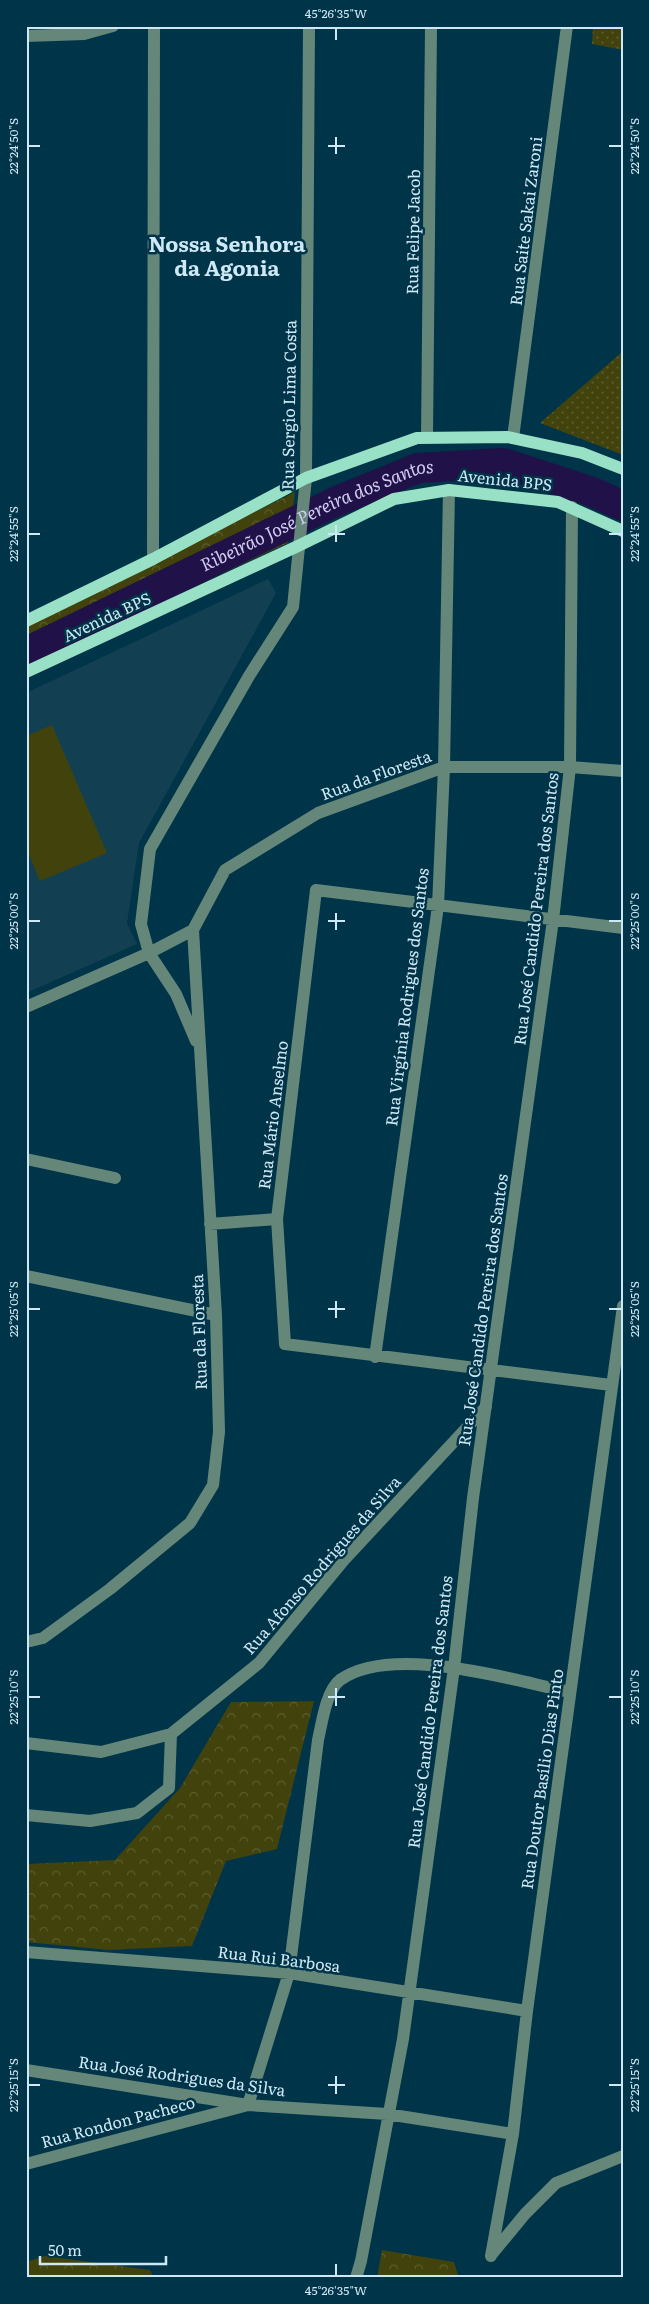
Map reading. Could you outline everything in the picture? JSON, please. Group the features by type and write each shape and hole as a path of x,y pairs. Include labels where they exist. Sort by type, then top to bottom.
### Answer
{"main road":[{"name":"Avenida BPS","path":"26,621 305,482 417,438 513,438 582,454 623,469"},
{"name":"Avenida BPS","path":"26,672 394,499 449,490 558,502 623,531"}],"street":[{"path":"26,36 84,34 113,26"},
{"path":"153,559 154,26"},
{"name":"Rua Sergio Lima Costa","path":"200,1050 176,994 149,953 141,924 150,850 249,676 293,607 305,482 308,26"},
{"name":"Rua Felipe Jacob","path":"427,437 431,26"},
{"name":"Rua Saite Sakai Zaroni","path":"513,438 567,26"},
{"name":"Rua Virgínia Rodrigues dos Santos","path":"375,1357 438,906 444,767 449,490"},
{"name":"Rua José Candido Pereira dos Santos","path":"356,2278 361,2261 387,2114 403,2039 454,1668 473,1498 553,920 570,767 572,507"},
{"name":"Rua da Floresta","path":"26,1642 43,1638 110,1589 190,1523 213,1485 218,1432 216,1315 193,930 225,870 318,814 444,767 570,767 623,771"},
{"name":"Rua Mário Anselmo","path":"375,1357 285,1344 278,1219 316,890 438,906"},
{"path":"438,906 623,928"},
{"path":"26,1008 149,953 193,930"},
{"path":"26,1159 115,1178"},
{"path":"210,1224 278,1219"},
{"path":"26,1276 216,1315"},
{"name":"Rua Doutor Basílio Dias Pinto","path":"623,1306 527,2011 513,2134 491,2256 525,2214 556,2183 623,2156"},
{"path":"375,1357 611,1385"},
{"name":"Rua Afonso Rodrigues da Silva","path":"26,1743 101,1752 171,1734 259,1663 344,1560 486,1408"},
{"path":"248,2105 289,1973 318,1740 326,1703 339,1681 364,1669 392,1663 454,1668 570,1692"},
{"path":"26,1815 90,1821 137,1813 169,1788 171,1734"},
{"name":"Rua Rui Barbosa","path":"26,1952 289,1973 527,2011"},
{"name":"Rua José Rodrigues da Silva","path":"26,2070 248,2105 387,2114 513,2134"},
{"name":"Rua Rondon Pacheco","path":"26,2164 248,2105"}],"shaded area":[{"path":"268,579 276,593 139,843 127,923 137,944 26,993 26,693"}],"green space":[{"path":"593,26 623,26 623,50 592,44"},
{"path":"623,350 623,455 540,423 622,352"},
{"path":"295,492 288,543 26,664 26,625"},
{"path":"52,725 107,853 40,881 26,848 26,736"},
{"path":"314,1701 277,1849 226,1861 192,1946 109,1950 26,1942 26,1864 115,1860 180,1788 231,1702"},
{"path":"382,2250 454,2262 459,2278 377,2278"},
{"path":"45,2256 150,2270 154,2278 26,2278 26,2262"}],"waterway":[{"name":"Ribeirão José Pereira dos Santos","path":"26,652 337,501 418,468 503,463 590,491 623,506"}],"district":[{"name":"Nossa Senhora da Agonia","path":"227,257"}]}
